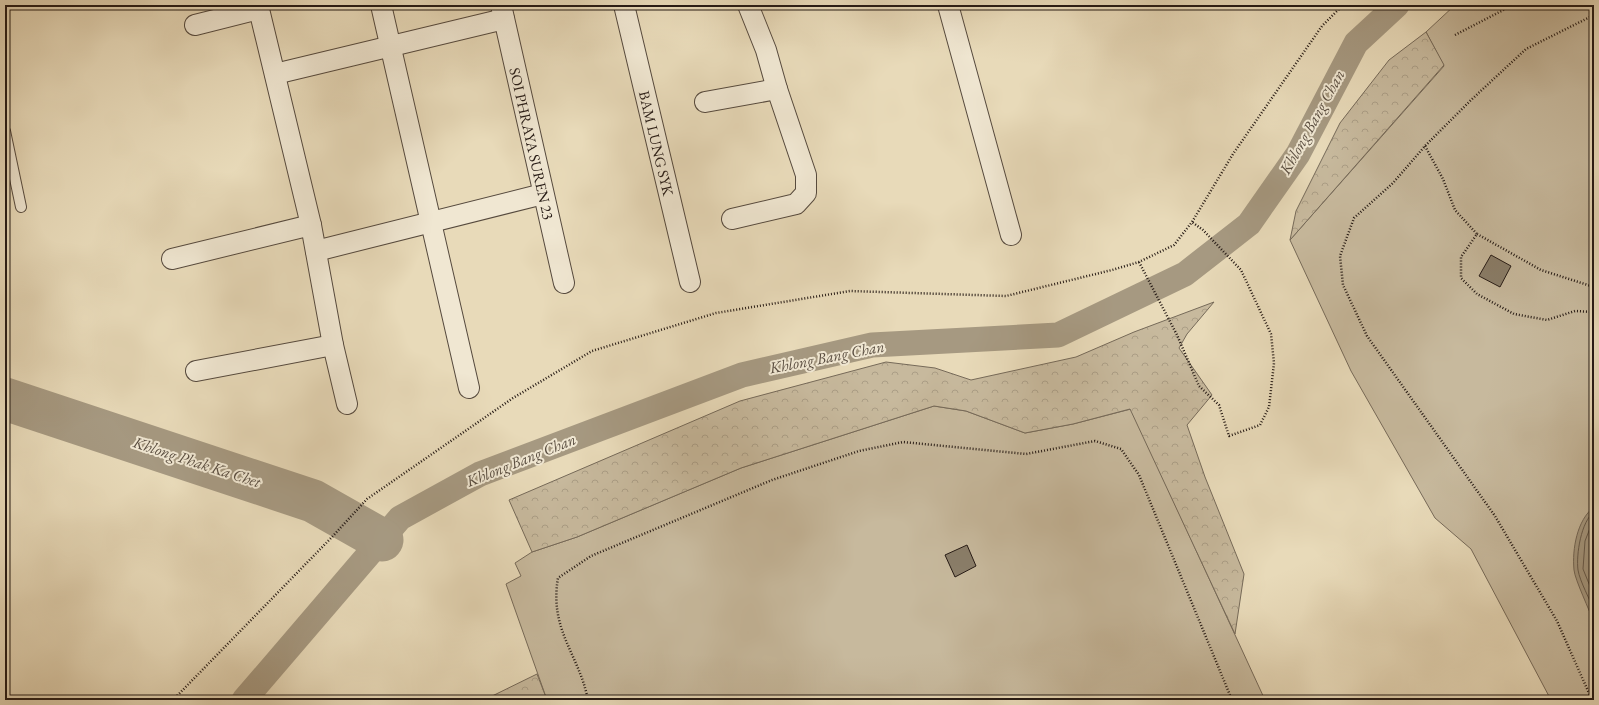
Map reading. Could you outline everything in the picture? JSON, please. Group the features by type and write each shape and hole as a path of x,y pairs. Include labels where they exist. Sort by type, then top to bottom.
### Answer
{"street":[{"path":"381,5 469,388"},
{"name":"BAM LUNG SYK","path":"624,5 690,282"},
{"path":"732,219 796,204 806,194 806,175 777,89 766,50 748,5"},
{"path":"948,5 1011,235"},
{"path":"195,25 259,7 311,225 333,345 346,404"},
{"path":"275,74 391,45 502,12"},
{"name":"SOI PHRAYA SUREN 23","path":"502,12 564,283"},
{"path":"705,102 777,89"},
{"path":"316,251 543,194"},
{"path":"172,259 311,225"},
{"path":"196,371 333,345"}],"lane":[{"path":"5,132 21,207"}],"path":[{"path":"174,700 367,499 507,402 592,351 716,313 850,291 1006,296 1139,263 1174,245 1192,222 1237,148 1322,26 1343,5"},
{"path":"1455,35 1513,5"},
{"path":"1592,700 1557,621 1495,516 1367,336 1343,284 1340,256 1354,218 1393,183 1425,146 1526,49 1594,15"},
{"path":"1425,146 1443,179 1455,210 1477,234 1541,270 1594,287"},
{"path":"1139,263 1177,335 1198,386 1219,405 1229,436 1260,425 1269,407 1270,400 1274,363 1271,334 1240,270 1203,230 1192,222"},
{"path":"1477,234 1460,257 1461,278 1477,294 1514,314 1547,320 1575,311 1594,312"},
{"path":"588,700 586,688 560,628 555,594 558,578 591,556 772,480 859,451 903,442 1026,454 1094,441 1121,448 1139,475 1232,700"}],"green space":[{"path":"1455,5 1594,5 1594,700 1551,700 1471,549 1435,518 1351,371 1290,240 1444,66 1426,32"},
{"path":"1426,32 1444,65 1290,240 1296,211 1340,123 1389,60"},
{"path":"1214,302 1187,334 1179,348 1212,395 1187,425 1205,477 1244,574 1235,634 1130,409 1073,424 1025,433 966,411 934,406 741,468 577,537 532,552 509,500 740,401 886,362 935,368 971,380 1076,357 1134,332"},
{"path":"934,406 966,411 1025,433 1073,424 1131,409 1265,700 547,700 506,584 521,576 515,563 532,552 577,537 741,468"},
{"path":"537,674 547,700 484,700"}],"water":[{"path":"1594,507 1594,623 1577,581 1574,570 1574,553 1577,536 1583,519"}],"building":[{"path":"1491,255 1511,266 1500,287 1479,276"},
{"path":"967,545 976,566 955,577 945,555"}],"waterway":[{"name":"Khlong Bang Chan","path":"244,700 400,518 480,474 742,375 872,345 1058,335 1185,274 1249,224 1298,154 1356,43 1397,5"},
{"name":"Khlong Phak Ka Chet","path":"5,399 313,501 382,540"}]}
